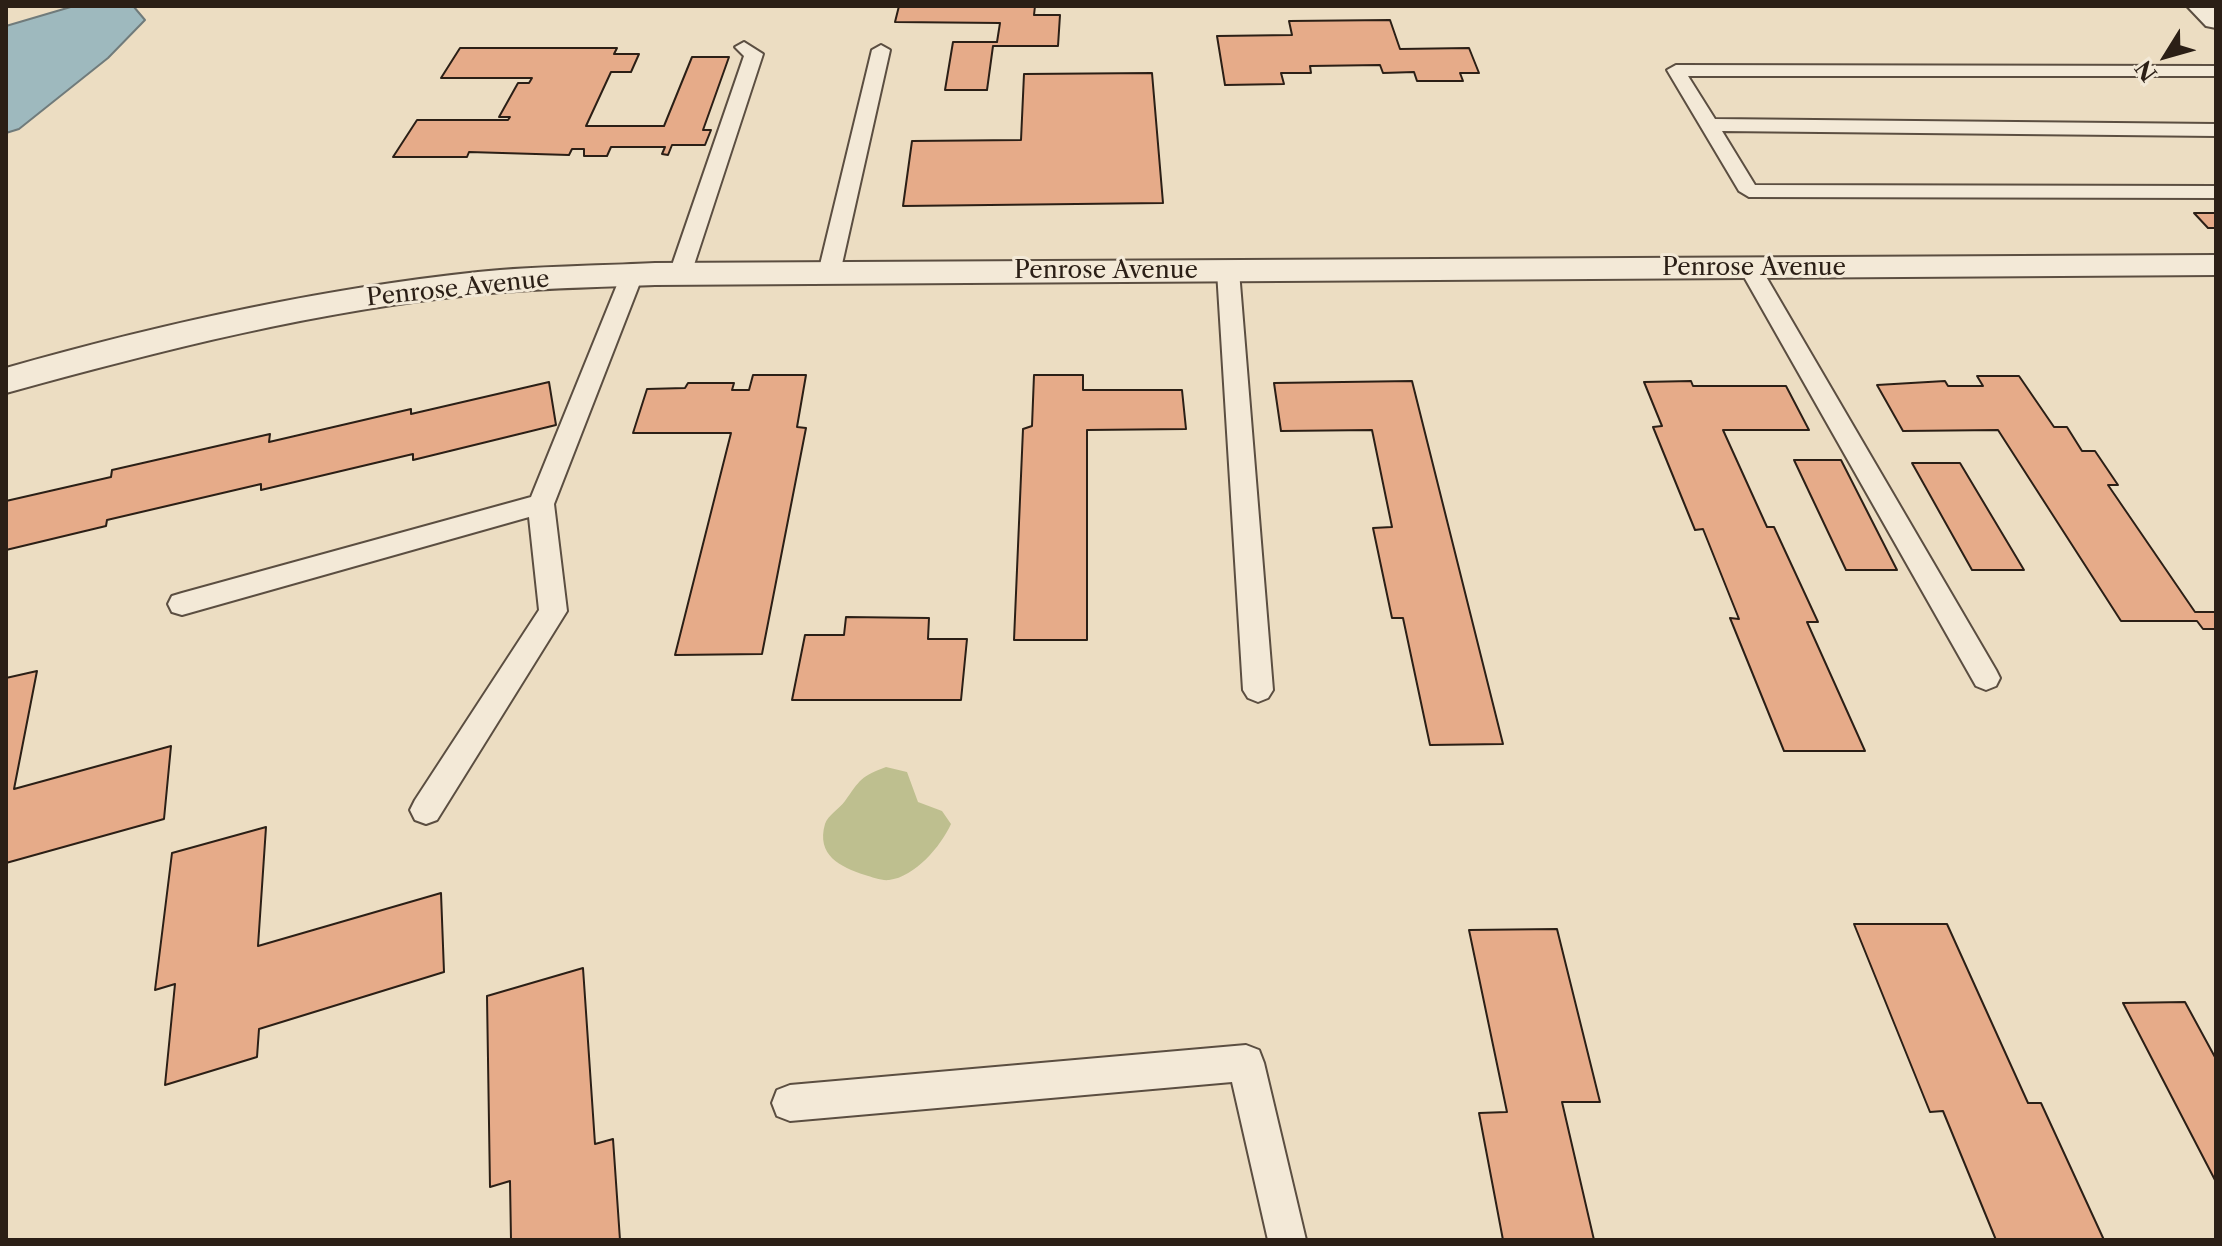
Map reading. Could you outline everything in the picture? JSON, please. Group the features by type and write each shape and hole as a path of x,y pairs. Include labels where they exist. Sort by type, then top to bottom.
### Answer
{"street":[{"path":"2200,6 2216,20"},
{"name":"Penrose Avenue","path":"6,381 167,338 353,301 502,281 680,274 2216,265"}],"lane":[{"path":"680,274 754,54 744,47"},
{"path":"829,273 881,50"},
{"path":"2216,71 1676,70 1749,191 2216,192"},
{"path":"1709,125 2216,130"},
{"path":"1750,268 1986,678"},
{"path":"1228,271 1258,690"},
{"path":"426,810 553,611 541,504 632,275"},
{"path":"182,604 541,504"},
{"path":"790,1103 1246,1063 1287,1240"}],"green space":[{"path":"886,767 907,772 918,802 942,811 951,824 934,851 917,867 899,878 886,880 839,864 827,852 823,835 826,821 858,783"}],"water":[{"path":"74,6 134,7 145,20 108,58 19,129 6,133 6,26"}],"building":[{"path":"899,6 1035,6 1034,15 1060,15 1058,46 993,46 987,90 945,90 953,42 997,42 1000,23 895,22"},
{"path":"1390,20 1400,49 1469,48 1479,73 1460,73 1463,81 1417,81 1414,72 1383,73 1380,65 1310,66 1311,73 1281,73 1284,84 1225,85 1217,36 1292,35 1289,21"},
{"path":"460,48 617,48 614,54 639,54 631,72 611,72 586,126 664,126 692,57 729,57 703,130 711,130 705,145 672,145 668,155 662,154 665,147 611,147 607,156 584,156 584,149 572,149 569,155 469,152 467,157 393,157 417,120 508,120 510,117 499,117 518,83 529,83 532,78 441,78"},
{"path":"1152,73 1163,203 903,206 912,141 1021,140 1024,74"},
{"path":"2194,213 2216,213 2216,228 2208,228"},
{"path":"753,375 806,375 797,427 806,428 762,654 675,655 731,433 633,433 647,389 685,388 688,383 734,383 732,390 749,390"},
{"path":"1034,375 1083,375 1083,390 1182,390 1186,429 1087,430 1087,640 1014,640 1023,429 1032,426"},
{"path":"1977,376 2019,376 2054,427 2067,427 2082,451 2095,451 2118,485 2108,485 2195,612 2216,612 2216,629 2203,629 2197,621 2121,621 1998,430 1903,431 1877,385 1945,381 1948,386 1983,386"},
{"path":"1412,381 1503,744 1430,745 1403,618 1392,618 1373,528 1392,527 1372,430 1281,431 1274,383"},
{"path":"1691,381 1693,386 1786,386 1809,430 1723,430 1767,527 1774,527 1818,622 1807,622 1865,751 1784,751 1730,618 1739,619 1703,529 1695,530 1653,427 1662,426 1644,382"},
{"path":"549,382 556,425 413,460 413,454 261,490 261,484 107,520 106,526 6,550 6,501 111,477 112,470 270,434 269,442 411,409 411,414"},
{"path":"1794,460 1841,460 1897,570 1846,570"},
{"path":"1912,463 1960,463 2024,570 1972,570"},
{"path":"846,617 929,618 928,639 967,639 961,700 792,700 805,635 844,635"},
{"path":"37,671 14,789 171,746 164,819 6,863 6,678"},
{"path":"266,827 258,946 441,893 444,972 259,1029 257,1057 165,1085 175,984 155,990 172,853"},
{"path":"1854,924 1947,924 2028,1103 2041,1103 2104,1240 1996,1240 1943,1111 1930,1112"},
{"path":"1557,929 1600,1102 1562,1102 1594,1240 1503,1240 1479,1113 1507,1112 1469,930"},
{"path":"583,968 595,1144 613,1139 620,1240 511,1240 510,1181 490,1187 487,996"},
{"path":"2185,1002 2216,1059 2216,1182 2123,1003"}]}
